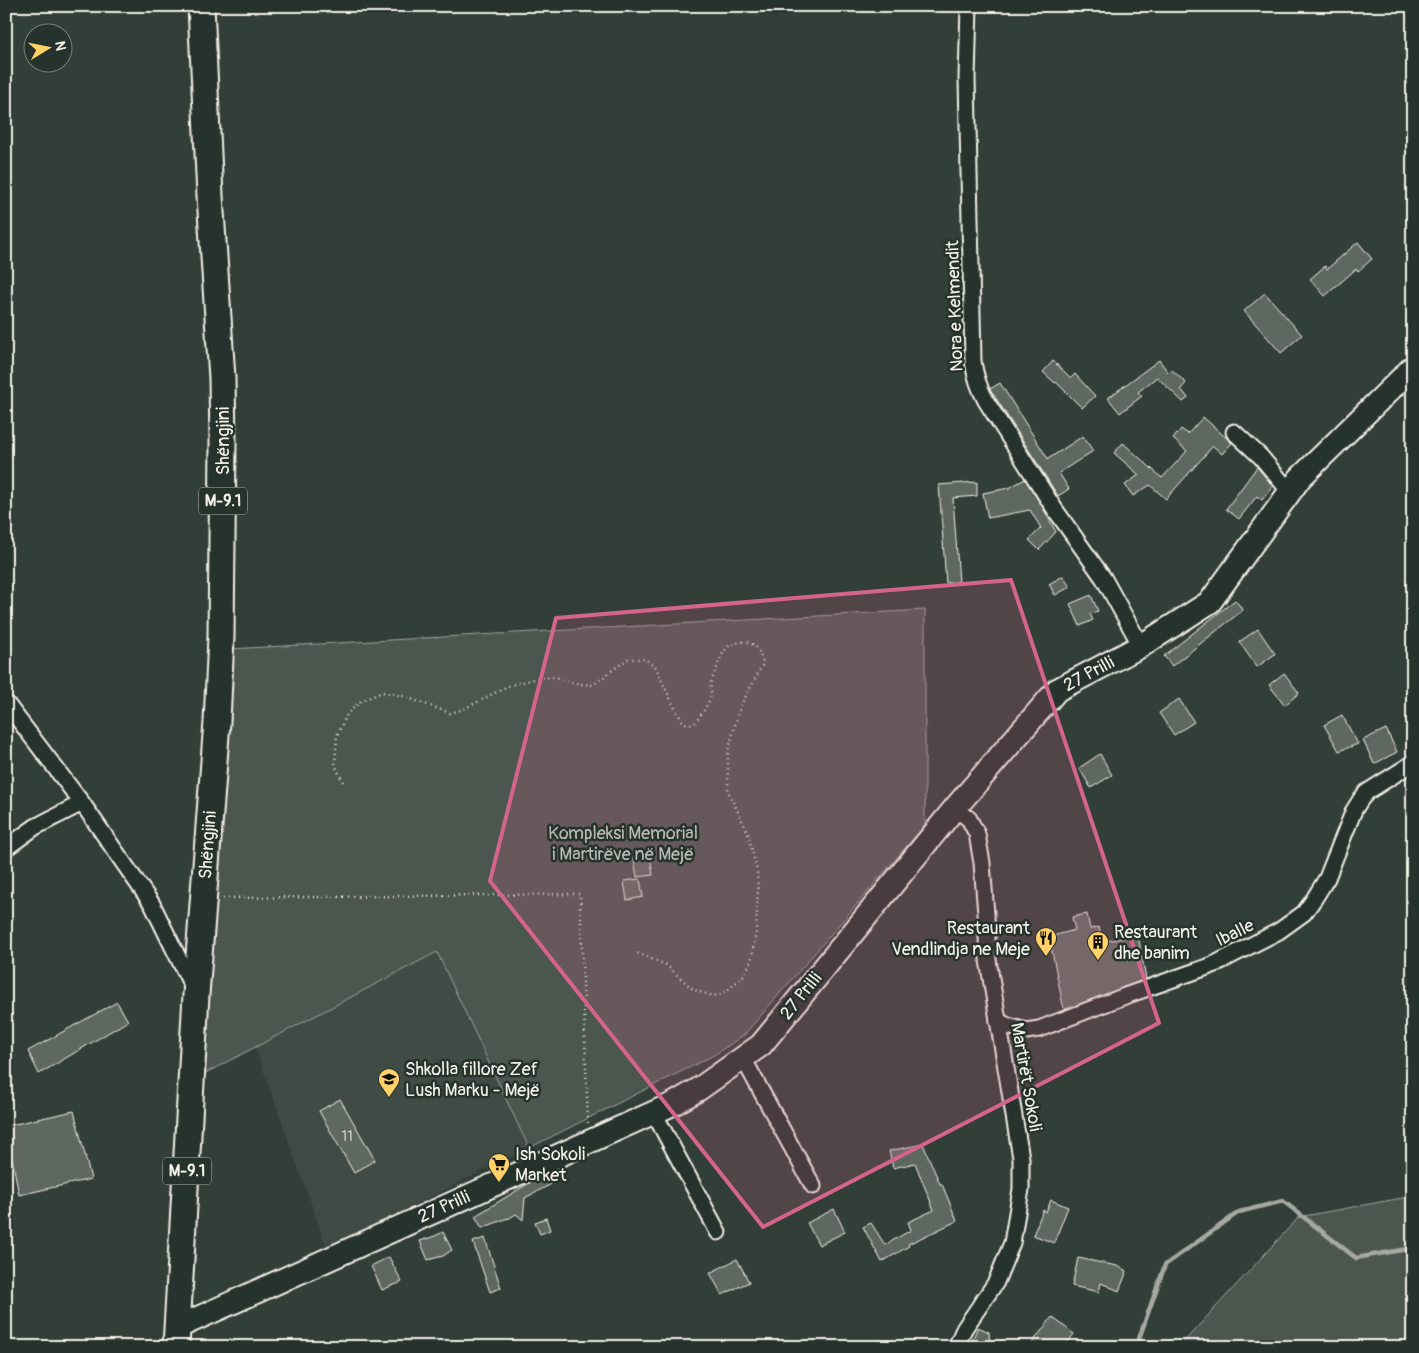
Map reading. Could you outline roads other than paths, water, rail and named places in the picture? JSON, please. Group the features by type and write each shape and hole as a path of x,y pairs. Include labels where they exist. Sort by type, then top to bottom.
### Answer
{"main road":[{"name":"Shëngjini","path":"196,995 221,662 223,445 221,344 210,196 201,6"},
{"name":"M-9.1","path":"177,1337 196,995"}],"street":[{"name":"Nora e Kelmendit","path":"968,6 967,78 973,361 975,376 986,401 1054,508 1104,579 1141,646"},
{"name":"27 Prilli","path":"177,1337 588,1142 675,1104 761,1045 955,808 1057,690 1141,646 1210,602 1300,478 1413,367"},
{"path":"1234,432 1261,457 1290,492"},
{"path":"6,704 82,803 152,904 196,995"},
{"name":"Iballe","path":"998,1021 1026,1031 1039,1028 1213,964 1279,931 1304,913 1314,899 1327,878 1354,810 1361,799 1367,792 1413,763"},
{"path":"6,848 34,827 82,803"},
{"name":"Martirët Sokoli","path":"955,808 969,818 977,834 983,871 988,960 1021,1158 1021,1189 1012,1243 996,1282 964,1329 956,1347"},
{"path":"743,1058 813,1186"},
{"path":"654,1113 718,1232"}],"waterway":[{"path":"1136,1347 1165,1265 1239,1212 1283,1201 1356,1258 1413,1248"}],"place":[{"name":"Restaurant Vendlindja ne Meje","path":"1046,957"},
{"name":"Restaurant dhe banim","path":"1098,961"},
{"name":"Shkolla fillore Zef Lush Marku - Mejë","path":"389,1098"},
{"name":"Ish Sokoli Market","path":"499,1183"}],"park label":[{"name":"Kompleksi Memorial i Martirëve në Mejë","path":"623,843"}]}
